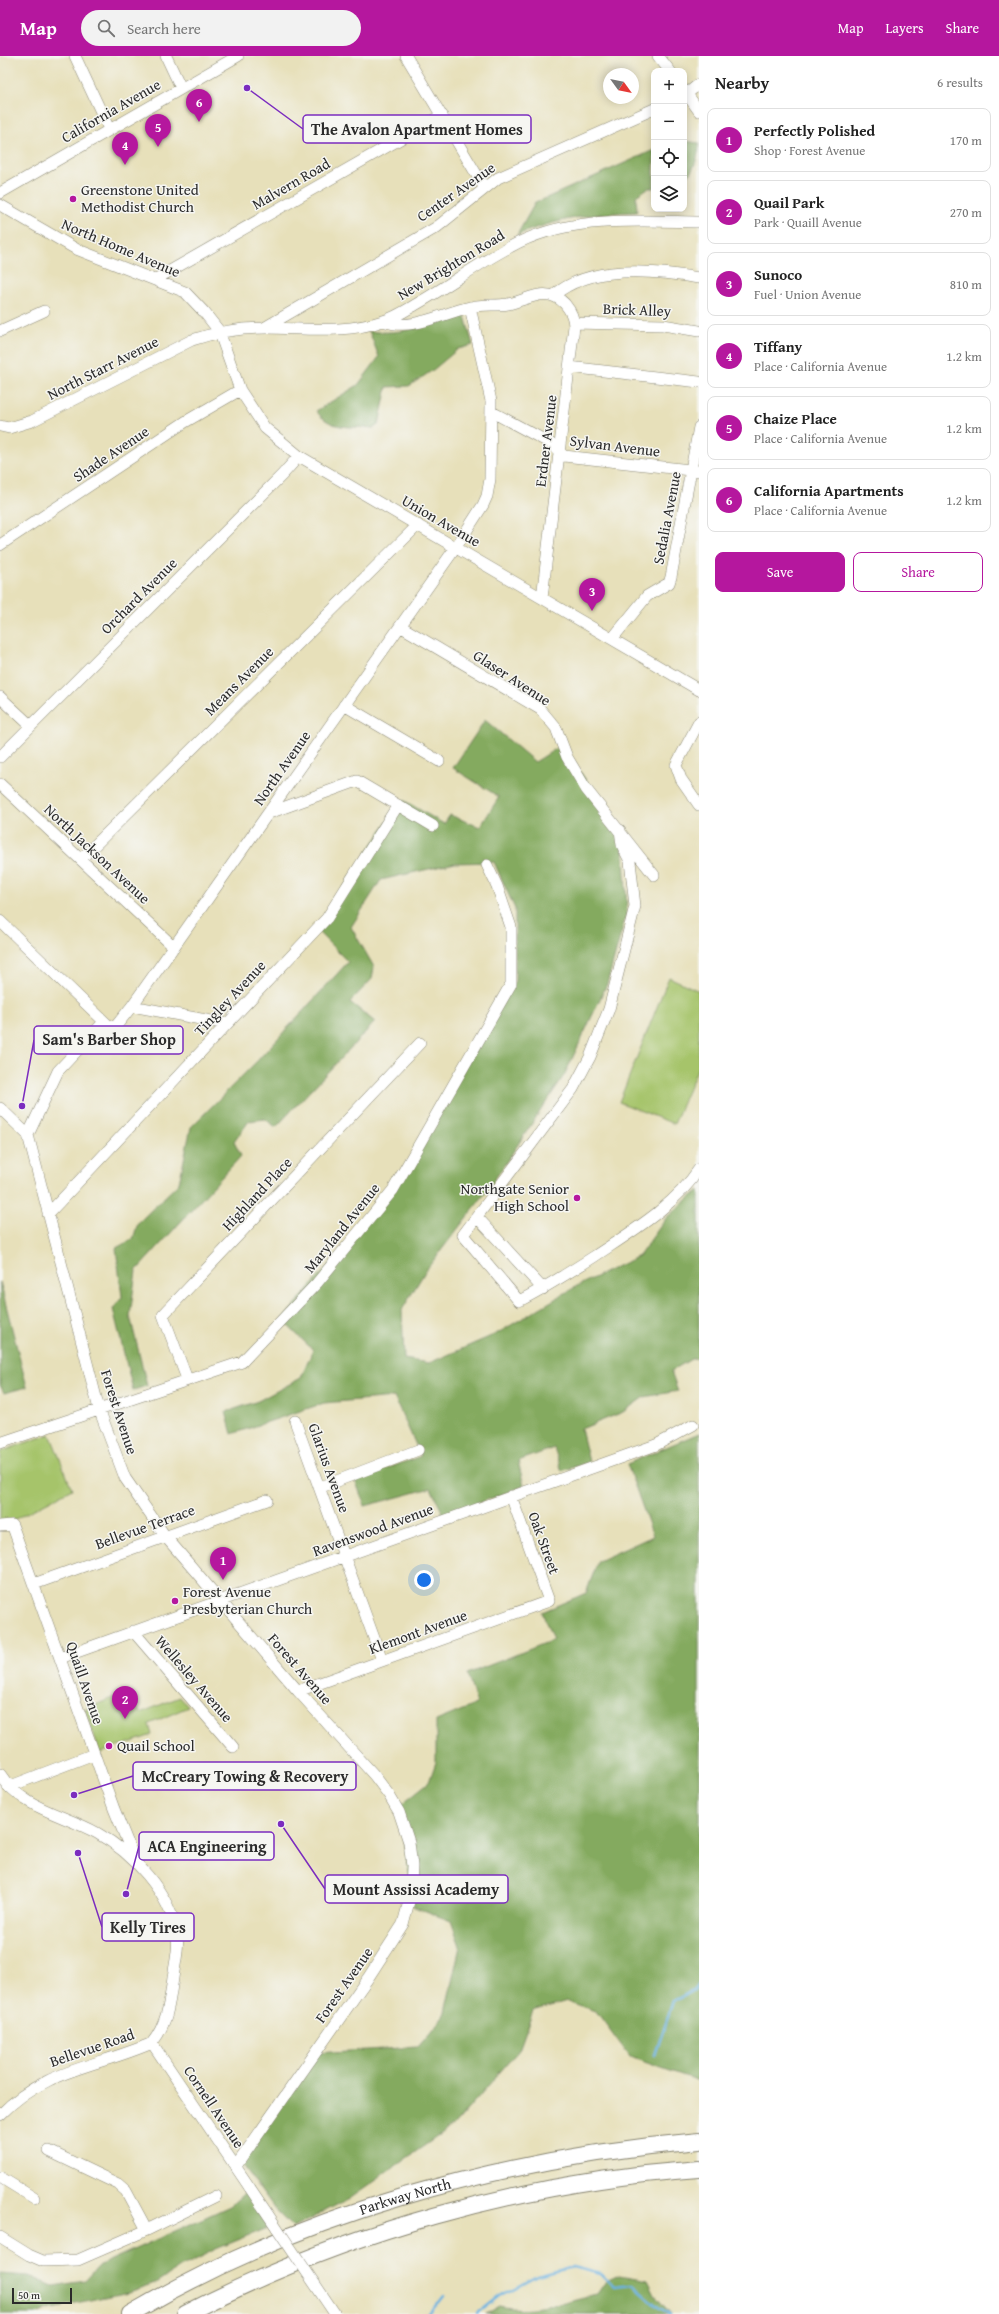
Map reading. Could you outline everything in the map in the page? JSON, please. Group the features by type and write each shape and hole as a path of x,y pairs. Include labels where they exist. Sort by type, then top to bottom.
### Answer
{"highway":[{"path":"509,2170 572,2152 610,2144 699,2133"},
{"name":"Parkway North","path":"130,2314 214,2269 312,2229 431,2189 509,2170 599,2153 699,2141"},
{"name":"Parkway North","path":"186,2314 251,2282 300,2262 446,2213 519,2196 601,2180 699,2169"}],"street":[{"path":"76,56 110,129"},
{"path":"166,56 181,88"},
{"name":"California Avenue","path":"0,193 238,56"},
{"path":"406,56 484,187"},
{"path":"658,56 668,68"},
{"path":"687,92 699,84"},
{"path":"687,96 699,111"},
{"name":"Center Avenue","path":"264,328 437,226 484,187 498,178 651,110"},
{"name":"Malvern Road","path":"156,279 442,115"},
{"name":"North Home Avenue","path":"0,205 76,249 156,279 185,292 219,331"},
{"name":"New Brighton Road","path":"219,331 264,328 317,330 383,321 424,300 510,246 535,234 588,223 637,221 699,222"},
{"path":"552,296 565,285 602,273 677,274 699,278"},
{"path":"383,321 395,325 416,324 470,307 508,304 535,295 552,296 566,306 574,323"},
{"name":"North Avenue","path":"104,1022 110,1027 116,1026 132,1006 456,547 487,496 490,479 492,412 489,386 470,307"},
{"path":"0,331 44,311"},
{"name":"Brick Alley","path":"574,323 663,324 699,331"},
{"name":"Erdner Avenue","path":"542,598 574,323"},
{"name":"Union Avenue","path":"219,331 240,390 265,428 299,456 699,690"},
{"name":"North Starr Avenue","path":"0,426 9,428 32,421 192,340 219,331"},
{"path":"569,367 699,382"},
{"name":"Shade Avenue","path":"0,545 185,422 240,390"},
{"name":"Sylvan Avenue","path":"492,412 550,444 564,456 695,471"},
{"name":"Sedalia Avenue","path":"612,639 647,596 669,582 695,471 699,427"},
{"name":"Orchard Avenue","path":"0,757 282,475 299,456"},
{"name":"Means Avenue","path":"80,859 418,525"},
{"name":"Glaser Avenue","path":"400,626 540,710 556,728 567,757 586,789 620,830 654,875"},
{"path":"0,697 31,726"},
{"path":"344,705 439,761"},
{"path":"699,722 676,765 681,779 699,805"},
{"path":"269,813 357,781 433,826"},
{"name":"North Jackson Avenue","path":"0,784 174,947"},
{"name":"Tingley Avenue","path":"48,1214 327,918 398,805"},
{"path":"620,830 622,845 630,861 635,906 609,1009 590,1056 573,1089 463,1236 519,1301 543,1289 632,1232 669,1202 699,1169"},
{"name":"Maryland Avenue","path":"0,1443 187,1379 242,1362 317,1283 393,1190 511,984 511,927 497,886 487,865"},
{"path":"0,921 104,1022 58,1071 28,1135 0,1108"},
{"path":"132,1006 227,1024"},
{"name":"Highland Place","path":"187,1379 163,1316 420,1044"},
{"name":"Forest Avenue","path":"28,1135 99,1409 125,1478 165,1536 298,1691 374,1775 389,1795 399,1812 409,1842 412,1866 412,1894 403,1924 368,1978 236,2166"},
{"path":"477,1217 543,1289"},
{"name":"Glarius Avenue","path":"296,1421 382,1660"},
{"name":"Ravenswood Avenue","path":"60,1658 656,1445 693,1425"},
{"path":"320,1487 418,1450"},
{"name":"Oak Street","path":"511,1496 549,1601"},
{"name":"Bellevue Terrace","path":"34,1584 268,1500"},
{"name":"Quaill Avenue","path":"0,1526 12,1525 94,1754 135,1862"},
{"name":"Klemont Avenue","path":"298,1691 549,1601"},
{"name":"Wellesley Avenue","path":"133,1631 233,1747"},
{"path":"8,1787 94,1754"},
{"path":"0,1774 8,1787 48,1813 96,1832 116,1844 135,1862"},
{"name":"Bellevue Road","path":"0,2115 29,2089 47,2080 152,2043 161,2032 166,2018 178,1949 177,1936 164,1898 135,1862"},
{"name":"Cornell Avenue","path":"152,2043 335,2314"},
{"path":"49,2151 118,2184 126,2191 147,2230"},
{"path":"0,2177 34,2198"},
{"path":"0,2237 29,2255 43,2261 58,2262 78,2260 147,2230 216,2196"}],"green space":[{"path":"687,141 699,143 695,163 687,177"},
{"path":"651,151 651,188 648,188 636,196 637,212 590,215 546,225 517,235 535,203"},
{"path":"460,315 465,316 473,345 458,349 433,370 409,386 387,387 379,424 374,428 335,425 328,422 316,411 358,385 379,357 369,331 404,331"},
{"path":"485,720 535,762 562,745 620,830 624,857 627,912 607,984 565,1074 487,1191 426,1270 402,1310 404,1359 429,1363 496,1334 577,1286 639,1256 667,1217 699,1190 699,1359 693,1358 671,1371 678,1391 644,1397 623,1412 581,1429 589,1462 562,1471 554,1448 518,1461 524,1486 444,1516 431,1488 365,1506 355,1480 421,1456 394,1397 324,1403 232,1434 226,1412 258,1401 301,1378 313,1350 282,1320 393,1190 515,981 515,909 494,862 455,863 381,880 351,927 374,967 372,979 350,1002 375,1022 276,1127 265,1119 249,1121 234,1142 241,1156 136,1271 130,1316 147,1386 133,1390 113,1309 122,1297 116,1248 133,1239 138,1223 179,1183 191,1127 258,1060 348,962 316,930 398,805 403,800 444,824 450,815 480,827 499,797 453,768"},
{"path":"669,977 699,991 699,1065 674,1124 619,1102"},
{"path":"0,1282 27,1387 4,1393 0,1385"},
{"path":"699,1433 699,2081 630,2057 596,2011 567,2001 533,2011 519,2050 454,2125 348,2199 293,2228 278,2213 240,2161 315,2053 418,2047 444,2017 460,1946 451,1921 409,1905 411,1894 400,1805 429,1782 436,1762 436,1721 477,1704 467,1674 553,1640 542,1612 586,1593 598,1561 653,1536 627,1464"},
{"path":"50,1434 72,1489 4,1525 0,1523 0,1452"},
{"path":"128,1692 140,1713 180,1697 188,1707 149,1724 152,1735 100,1753 85,1709"},
{"path":"250,2188 275,2225 216,2249 180,2267 158,2282 128,2292 48,2309 37,2314 0,2314 0,2274 29,2276 53,2286 85,2281 100,2265 230,2206"},
{"path":"619,2275 648,2280 657,2298 671,2314 486,2314 500,2306 513,2308 537,2308 597,2294 606,2281"}],"waterway":[{"path":"655,2055 673,2001 694,1990 699,1983"},
{"path":"477,2314 500,2296 537,2276 572,2267 601,2274 614,2287 632,2285 658,2307 670,2314"},
{"path":"429,2314 444,2295"}],"place":[{"name":"The Avalon Apartment Homes","path":"247,88"},
{"name":"California Apartments","path":"199,122"},
{"name":"Chaize Place","path":"158,147"},
{"name":"Tiffany","path":"125,165"},
{"name":"Greenstone United Methodist Church","path":"73,199"},
{"name":"Sunoco","path":"592,611"},
{"name":"Sam's Barber Shop","path":"22,1106"},
{"name":"Northgate Senior High School","path":"577,1198"},
{"name":"Perfectly Polished","path":"223,1580"},
{"name":"Forest Avenue Presbyterian Church","path":"175,1601"},
{"name":"Quail Park","path":"125,1719"},
{"name":"Quail School","path":"109,1746"},
{"name":"McCreary Towing & Recovery","path":"74,1795"},
{"name":"Mount Assissi Academy","path":"281,1824"},
{"name":"Kelly Tires","path":"78,1853"},
{"name":"ACA Engineering","path":"126,1894"}]}
